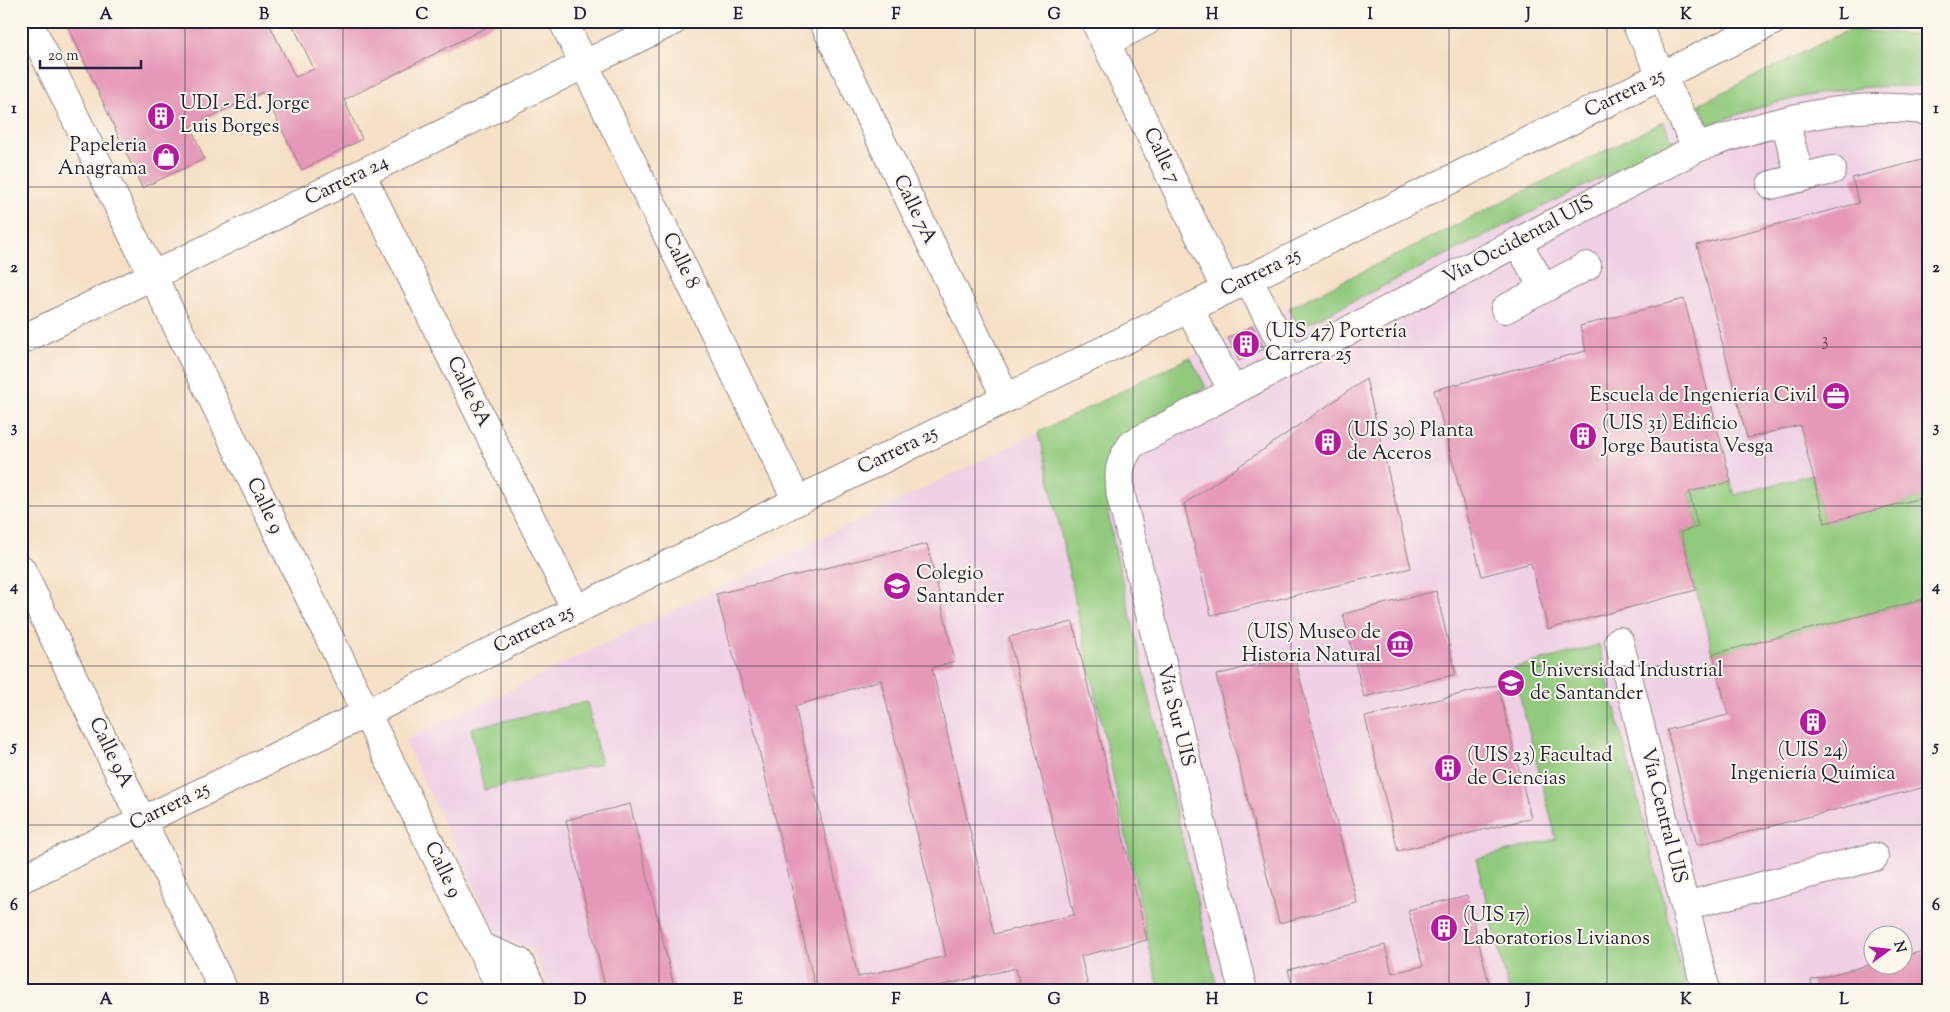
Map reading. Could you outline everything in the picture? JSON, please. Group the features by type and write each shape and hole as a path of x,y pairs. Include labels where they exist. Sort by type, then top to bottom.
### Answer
{"street":[{"name":"Calle 9","path":"28,21 364,713 502,991"},
{"name":"Calle 8","path":"563,21 797,501"},
{"name":"Carrera 24","path":"21,340 673,21"},
{"name":"Calle 7A","path":"823,21 1006,398"},
{"path":"1100,32 1147,21"},
{"path":"1634,21 1697,148"},
{"name":"Carrera 25","path":"21,879 576,610 1773,21"},
{"name":"Calle 7","path":"1100,32 1237,285 1291,361"},
{"name":"Vía Occidental UIS","path":"1132,444 1697,148 1742,132 1785,121 1835,112 1884,108 1929,111"},
{"path":"1785,121 1800,178"},
{"path":"1771,185 1832,170"},
{"name":"Calle 8A","path":"361,174 576,610"},
{"path":"1517,242 1544,288"},
{"path":"1505,309 1587,266"},
{"path":"1189,308 1232,391"},
{"name":"Vía Sur UIS","path":"1132,444 1121,460 1118,476 1121,496 1243,991"},
{"name":"Calle 9A","path":"21,569 224,991"},
{"name":"Vía Central UIS","path":"1619,641 1706,991"},
{"path":"1685,906 1874,857"},
{"path":"481,947 519,962 533,991"}],"shaded area":[{"name":"Universidad Industrial de Santander","path":"1848,30 1929,35 1929,991 552,991 531,949 498,937 405,741 1039,432"}],"green space":[{"path":"1848,30 1929,35 1929,87 1873,87 1817,94 1762,107 1709,125 1699,104"},
{"path":"1663,122 1673,142 1299,328 1289,308"},
{"path":"1190,357 1206,387 1118,438 1108,457 1105,495 1114,545 1218,991 1159,991 1039,432"},
{"path":"1812,474 1825,522 1929,496 1929,598 1713,654 1681,532 1698,527 1689,492 1731,482 1735,495"},
{"path":"1599,645 1685,987 1671,991 1509,991 1476,859 1556,839 1513,668"},
{"path":"587,702 601,764 484,790 471,728"}],"building":[{"path":"66,21 268,21 295,77 314,69 291,21 499,21 344,100 362,139 302,170 263,92 191,126 204,159 142,188"},
{"path":"1929,158 1929,496 1825,523 1800,425 1747,438 1697,245 1859,203 1852,178"},
{"name":"(UIS 31) Edificio Jorge Bautista Vesga","path":"1684,299 1731,482 1689,492 1698,527 1681,532 1696,590 1548,629 1531,563 1482,576 1434,390 1586,351 1580,326"},
{"name":"(UIS 47) Portería Carrera 25","path":"1252,326 1264,349 1239,361 1228,338"},
{"name":"(UIS 30) Planta de Aceros","path":"1366,379 1411,568 1211,615 1184,504"},
{"path":"927,544 955,661 932,668 994,934 1074,915 1009,637 1073,622 1147,940 1081,956 1089,991 1021,991 1016,968 939,986 940,991 816,991 751,716 716,594","holes":["881,680 946,956 858,977 795,706"]},
{"name":"(UIS) Museo de Historia Natural","path":"1436,591 1456,674 1364,697 1343,614"},
{"name":"(UIS 24) Ingeniería Química","path":"1929,598 1929,786 1697,845 1667,730 1728,715 1713,654"},
{"path":"1294,655 1357,903 1279,923 1216,675"},
{"name":"(UIS 23) Facultad de Ciencias","path":"1498,685 1531,818 1398,851 1365,717"},
{"path":"630,804 675,991 606,991 566,820"},
{"name":"(UIS 17) Laboratorios Livianos","path":"1467,895 1491,991 1294,991 1288,970 1385,945 1392,973 1423,966 1408,910"},
{"path":"1929,950 1929,991 1813,991 1811,980 1862,967 1862,974 1912,974 1912,954"}],"place":[{"name":"UDI - Ed. Jorge Luis Borges","path":"161,116"},
{"name":"Papeleria Anagrama","path":"166,157"},
{"name":"(UIS 47) Portería Carrera 25","path":"1246,344"},
{"name":"Escuela de Ingeniería Civil","path":"1836,396"},
{"name":"(UIS 31) Edificio Jorge Bautista Vesga","path":"1583,436"},
{"name":"(UIS 30) Planta de Aceros","path":"1328,442"},
{"name":"Colegio Santander","path":"897,586"},
{"name":"(UIS) Museo de Historia Natural","path":"1400,644"},
{"name":"Universidad Industrial de Santander","path":"1511,683"},
{"name":"(UIS 24) Ingeniería Química","path":"1813,722"},
{"name":"(UIS 23) Facultad de Ciencias","path":"1448,768"},
{"name":"(UIS 17) Laboratorios Livianos","path":"1444,928"}]}
